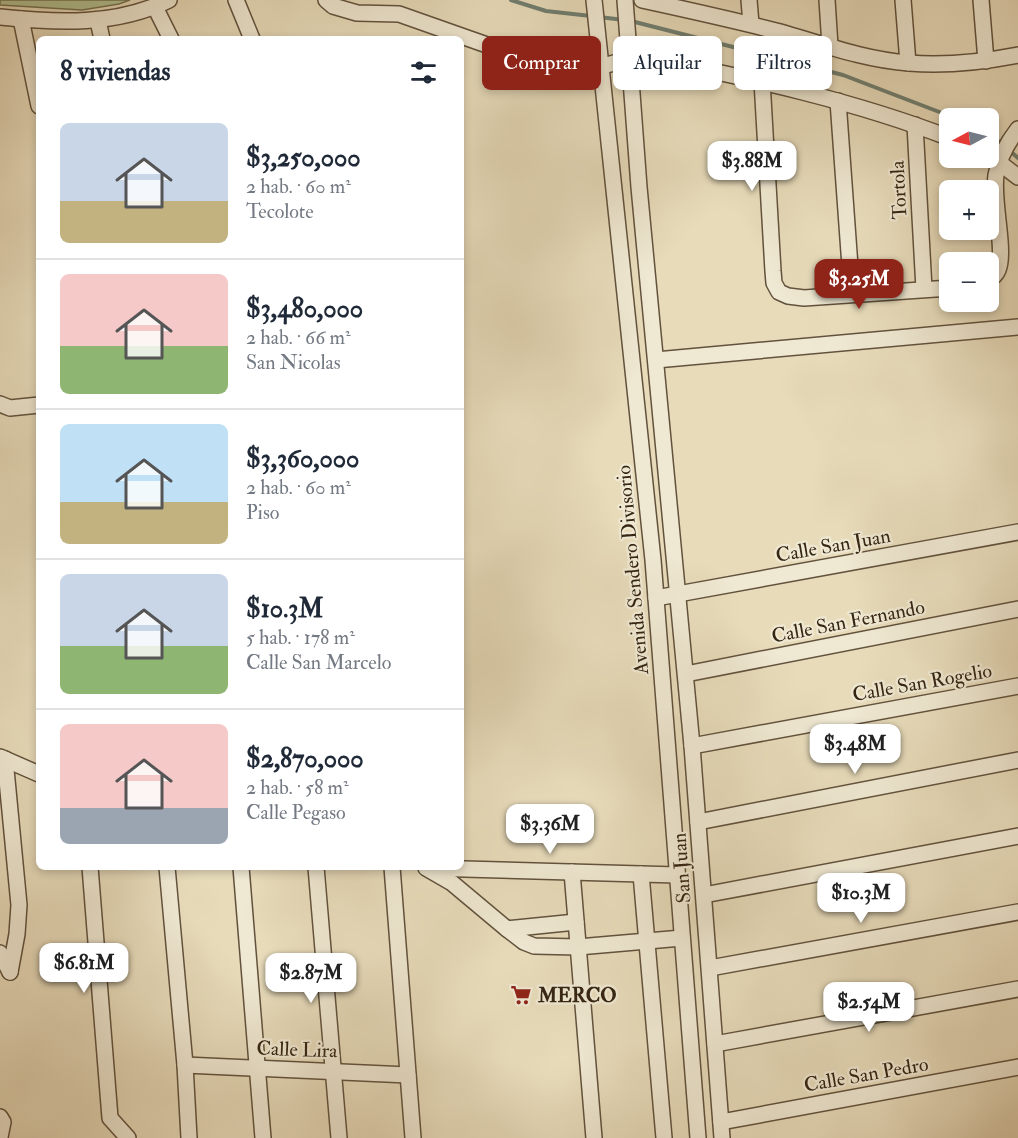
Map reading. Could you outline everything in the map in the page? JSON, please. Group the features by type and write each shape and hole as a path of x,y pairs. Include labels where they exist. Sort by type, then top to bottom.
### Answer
{"street":[{"path":"236,0 251,36"},
{"path":"326,0 333,6 357,13 399,14 461,36"},
{"name":"Avenida Sendero Divisorio","path":"594,0 598,36"},
{"path":"642,0 794,36"},
{"path":"749,0 751,24"},
{"path":"827,0 829,36"},
{"path":"903,0 908,63"},
{"path":"981,0 986,61"},
{"path":"625,1 628,36"},
{"path":"0,17 56,22 98,21 162,3 170,36"},
{"path":"21,19 36,92"},
{"path":"98,21 101,36"},
{"path":"464,37 482,43"},
{"path":"832,47 867,56 908,63 946,64 1018,56"},
{"name":"Avenida Sendero Divisorio","path":"601,67 642,445 656,598 698,1138"},
{"path":"632,90 639,188 678,594"},
{"path":"763,90 773,271 774,283 778,292 804,298 939,288"},
{"path":"796,90 939,134"},
{"path":"838,101 852,294"},
{"name":"Tortola","path":"915,125 924,289"},
{"path":"999,152 1016,131"},
{"path":"999,157 1018,177"},
{"path":"996,168 999,259"},
{"path":"656,360 1018,327"},
{"path":"0,404 10,408 36,405"},
{"name":"Calle San Juan","path":"656,598 1018,532"},
{"name":"San Juan","path":"678,594 722,1138"},
{"name":"Calle San Fernando","path":"686,674 1018,609"},
{"name":"Calle San Rogelio","path":"692,746 1018,686"},
{"path":"0,953 10,972 19,905 2,758 36,773"},
{"path":"698,822 1018,760"},
{"path":"704,895 1018,836"},
{"path":"464,868 677,875"},
{"path":"90,870 110,1118 128,1138"},
{"path":"167,870 185,1065 189,1138"},
{"path":"241,870 263,1138"},
{"path":"316,870 339,1138"},
{"path":"392,870 413,1138"},
{"path":"431,870 452,883 524,942 534,946 578,947 682,938"},
{"path":"572,872 594,1138"},
{"path":"641,874 664,1138"},
{"path":"710,968 1018,912"},
{"path":"507,929 576,922"},
{"path":"714,1044 1018,989"},
{"name":"Calle Lira","path":"185,1065 408,1075"},
{"name":"Calle San Pedro","path":"721,1122 1018,1068"},
{"path":"0,1117 3,1128 0,1137"}],"green space":[{"path":"0,0 130,0 82,10 0,5"}],"waterway":[{"path":"511,0 546,11 591,16"},
{"path":"599,17 624,20"},
{"path":"631,21 843,75 939,112"},
{"path":"999,142 1004,146"},
{"path":"1010,151 1018,158"}],"place":[{"name":"MERCO","path":"521,995"}]}
